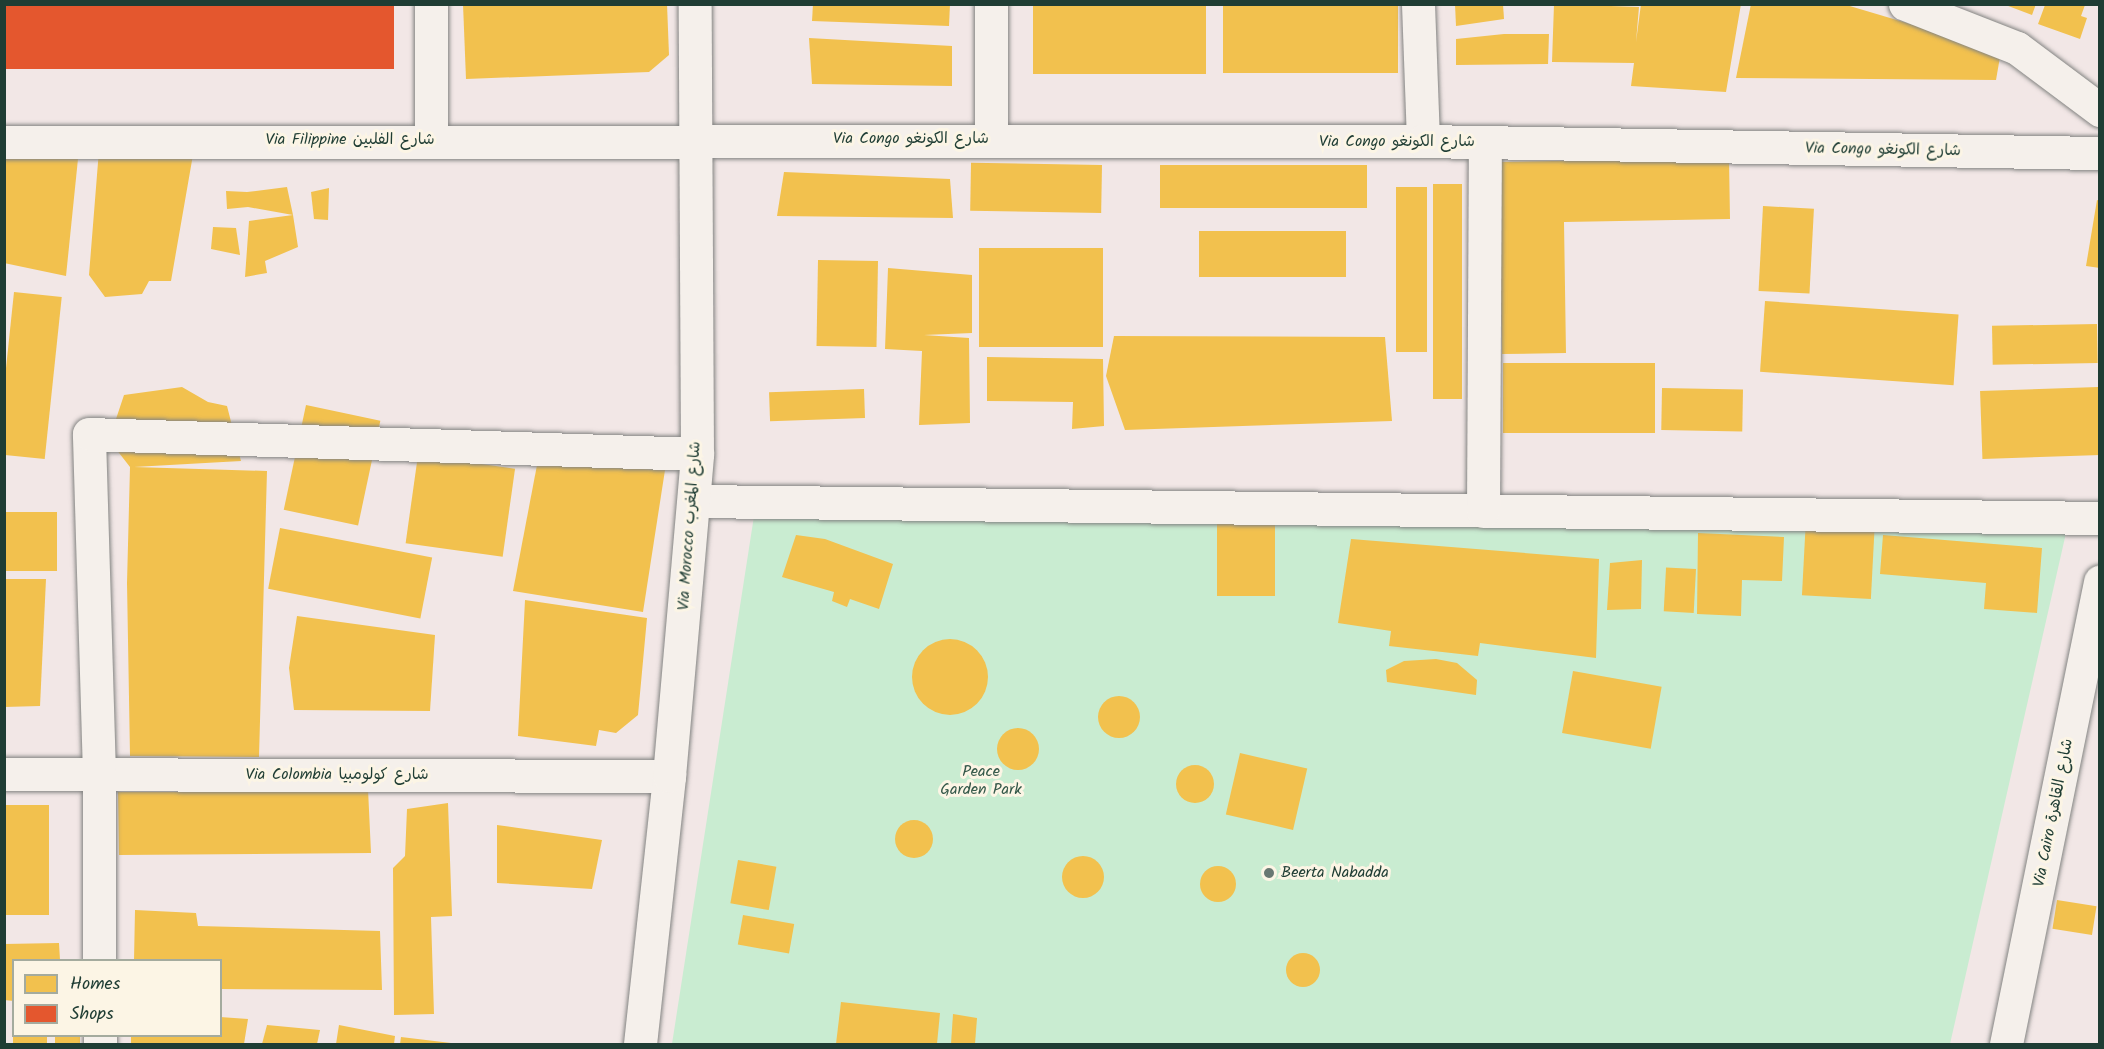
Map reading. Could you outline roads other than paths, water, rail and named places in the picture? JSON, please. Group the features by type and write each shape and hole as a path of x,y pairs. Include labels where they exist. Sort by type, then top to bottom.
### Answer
{"street":[{"path":"431,4 431,140"},
{"name":"Via Morocco شارع المغرب","path":"640,1044 669,776 697,454 695,4"},
{"path":"991,4 991,140"},
{"path":"1418,4 1423,141"},
{"path":"1905,4 2017,48 2100,110"},
{"name":"Via Filippine شارع الفلبين","path":"4,142 695,139"},
{"name":"Via Congo شارع الكونغو","path":"695,139 1423,141 2100,153"},
{"path":"1484,511 1485,142"},
{"path":"99,959 99,774 89,434 697,454"},
{"path":"694,501 2100,518"},
{"name":"Via Cairo شارع القاهرة","path":"2006,1044 2100,581"},
{"name":"Via Colombia شارع كولومبيا","path":"4,774 669,776"}],"place":[{"name":"Beerta Nabadda","path":"1269,873"}],"park label":[{"name":"Peace Garden Park","path":"981,781"}]}
